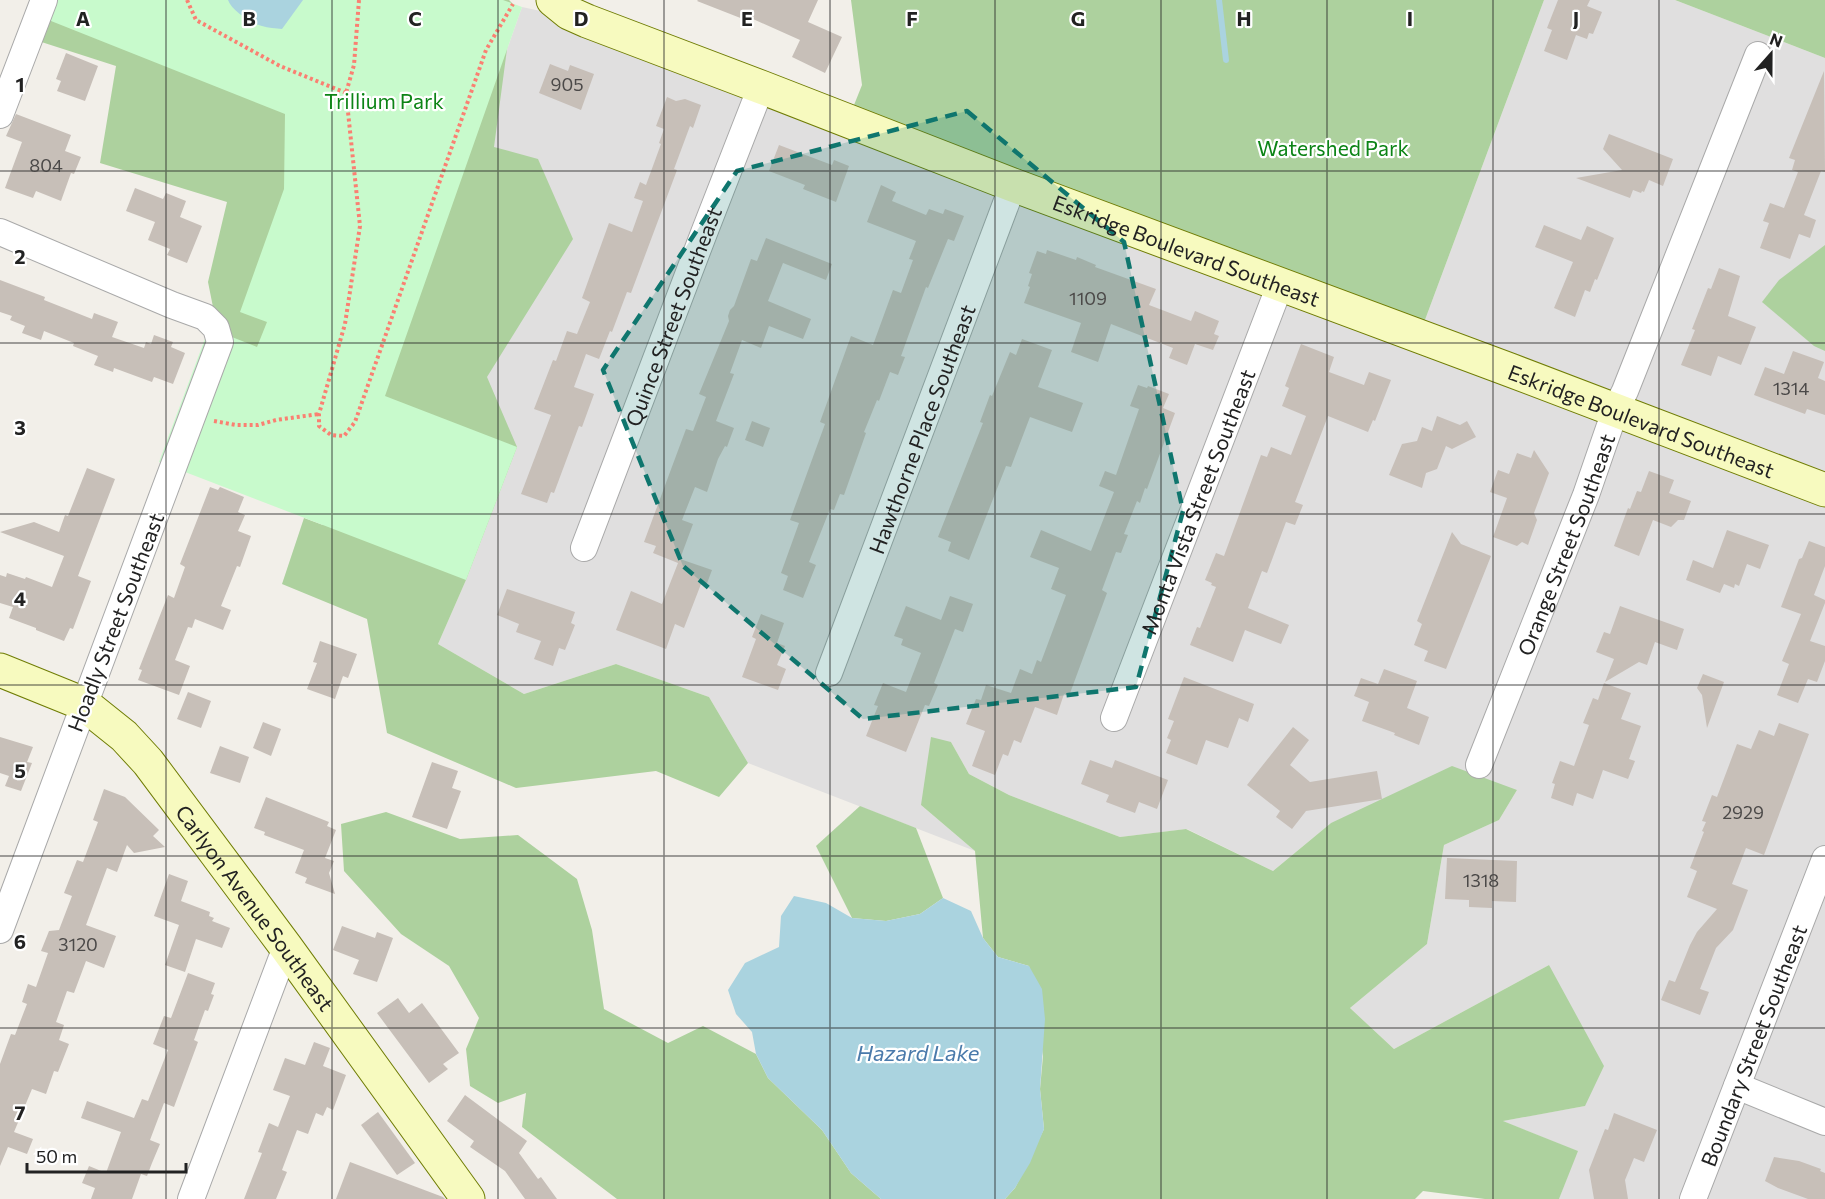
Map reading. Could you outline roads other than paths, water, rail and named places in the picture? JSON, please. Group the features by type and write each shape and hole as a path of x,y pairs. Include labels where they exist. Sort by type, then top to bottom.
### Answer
{"street":[{"path":"0,116 44,0"},
{"name":"Eskridge Boulevard Southeast","path":"553,0 569,13 587,21 1013,185 1825,490"},
{"name":"Orange Street Southeast","path":"1479,765 1586,495 1615,411 1625,391 1758,55"},
{"name":"Quince Street Southeast","path":"584,548 699,243 761,87"},
{"name":"Hawthorne Place Southeast","path":"830,673 1013,185"},
{"name":"Hoadly Street Southeast","path":"0,232 204,317 216,328 220,342 0,930"},
{"name":"Monta Vista Street Southeast","path":"1114,718 1280,285"},
{"name":"Carlyon Avenue Southeast","path":"0,670 84,704 124,736 148,762 286,947 468,1199"},
{"name":"Boundary Street Southeast","path":"1693,1199 1825,859"},
{"path":"191,1199 286,947"},
{"path":"1737,1086 1825,1122"}],"water":[{"path":"228,0 303,0 282,29 264,27 253,22 242,16"},
{"name":"Hazard Lake","path":"794,896 826,903 852,918 886,921 920,914 943,898 971,911 983,938 998,957 1029,966 1042,989 1045,1019 1040,1089 1044,1129 1030,1163 1015,1188 1005,1199 881,1199 851,1173 822,1130 768,1078 756,1054 752,1032 736,1014 728,990 745,963 779,947 781,916"}],"waterway":[{"path":"1219,0 1226,60"}],"park label":[{"name":"Trillium Park","path":"384,100"},
{"name":"Watershed Park","path":"1333,147"}]}
